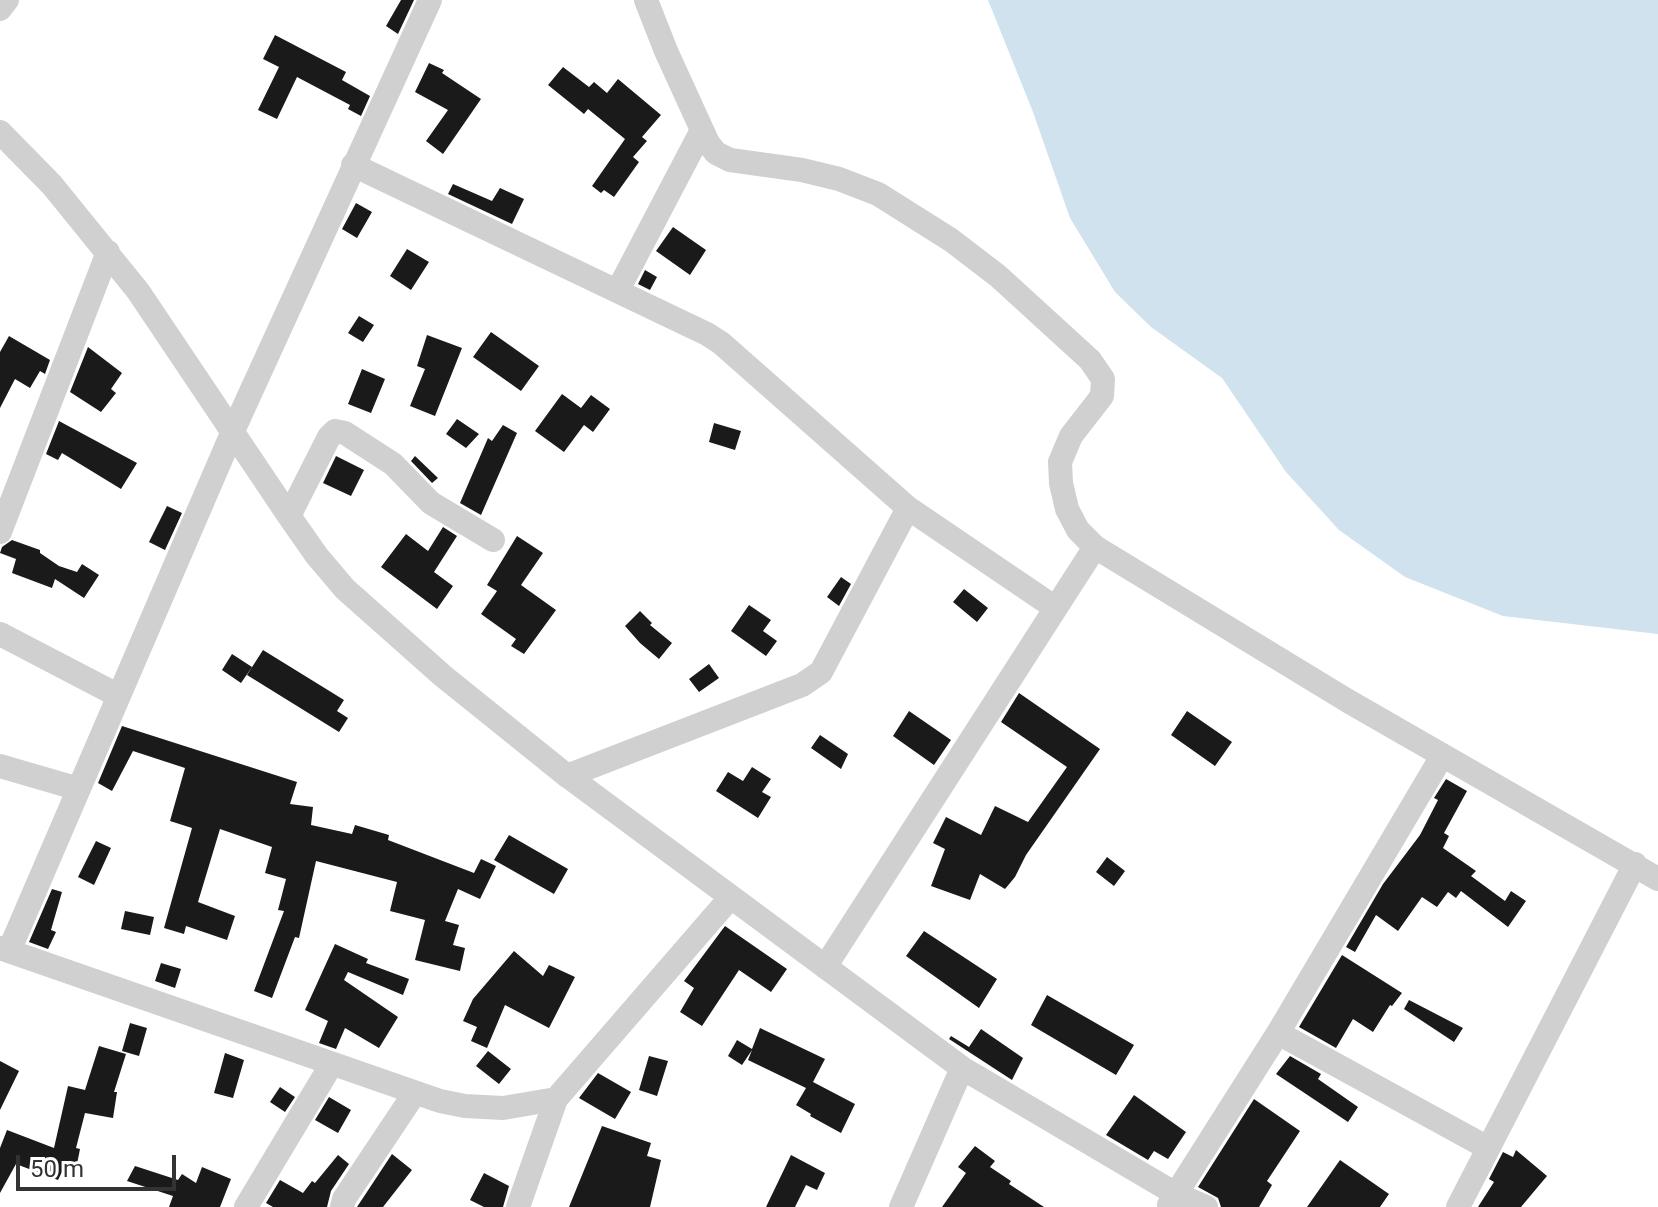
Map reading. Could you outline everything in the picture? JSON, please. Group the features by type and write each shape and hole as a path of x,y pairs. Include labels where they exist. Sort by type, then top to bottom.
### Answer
{"street":[{"path":"0,9 7,0"},
{"path":"430,0 233,431 79,789 5,950 414,1094 465,1106 503,1108 556,1099"},
{"path":"646,0 702,130 716,153 730,160 802,170 839,179 878,194 998,276 1090,360 1103,379 1102,396 1071,436 1060,462 1067,509 1078,530 1095,547 1442,756 1658,879"},
{"path":"618,290 702,130"},
{"path":"0,132 52,185 138,291 289,516 345,589 443,676 567,776 962,1068 1172,1200 1206,1207"},
{"path":"353,165 691,325 721,343 908,508 1054,607"},
{"path":"0,532 108,252"},
{"path":"289,516 329,437 335,431 345,433 393,464 431,503 493,540"},
{"path":"567,776 802,685 821,672 908,508"},
{"path":"825,967 1095,547"},
{"path":"0,634 119,696"},
{"path":"1172,1200 1278,1033 1442,756"},
{"path":"0,766 79,789"},
{"path":"1458,1207 1635,864"},
{"path":"518,1207 556,1099 730,898"},
{"path":"1278,1033 1488,1148"},
{"path":"246,1207 331,1065"},
{"path":"901,1207 962,1068"},
{"path":"342,1207 344,1199 414,1094"}],"water":[{"path":"988,0 1658,0 1658,634 1503,616 1405,577 1339,530 1286,472 1222,378 1151,327 1115,292 1070,218 1033,112"}],"building":[{"path":"401,0 414,0 398,34 386,26"},
{"path":"275,35 346,72 342,80 370,96 361,116 348,109 350,105 297,77 277,119 258,110 279,67 263,59"},
{"path":"429,63 444,70 442,73 481,99 443,154 426,141 448,110 415,92"},
{"path":"563,67 589,87 594,82 607,93 618,79 661,115 642,137 647,141 633,157 639,162 614,197 592,186 625,139 588,109 584,114 548,85"},
{"path":"453,184 492,201 500,188 524,199 512,224 448,194"},
{"path":"356,203 372,212 357,238 342,229"},
{"path":"673,227 706,250 690,275 656,251"},
{"path":"407,249 429,262 411,290 390,276"},
{"path":"645,270 657,277 650,290 638,284"},
{"path":"359,316 374,325 363,342 348,333"},
{"path":"491,332 539,366 521,391 473,357"},
{"path":"427,335 462,348 435,416 410,406 425,369 417,366"},
{"path":"9,336 50,360 45,374 40,371 30,388 15,379 0,408 0,352"},
{"path":"88,347 122,373 111,389 116,393 101,412 70,392"},
{"path":"362,369 385,379 371,413 348,404"},
{"path":"562,394 581,408 591,395 610,409 593,432 584,425 564,452 535,431"},
{"path":"457,419 479,434 466,448 446,434"},
{"path":"59,421 137,463 121,489 62,453 58,460 46,454"},
{"path":"714,423 741,431 735,450 709,442"},
{"path":"503,425 517,433 481,515 460,503 488,438 492,441"},
{"path":"336,456 364,470 351,496 323,483"},
{"path":"415,456 438,478 432,483 411,461"},
{"path":"167,506 182,513 165,550 149,542"},
{"path":"443,527 457,536 434,572 453,586 437,609 381,567 406,534 428,551"},
{"path":"517,536 543,553 521,585 556,610 524,654 511,646 516,639 481,614 497,591 487,585"},
{"path":"12,540 40,550 59,566 77,572 82,564 99,575 84,598 55,579 52,588 12,573 16,559 0,553 2,547"},
{"path":"841,577 851,584 839,606 827,597"},
{"path":"964,589 988,608 977,622 953,602"},
{"path":"749,605 771,620 763,631 777,641 766,656 731,631"},
{"path":"640,611 652,623 650,625 672,643 659,659 625,626"},
{"path":"263,650 344,700 337,711 348,718 339,732 247,675"},
{"path":"232,654 252,667 241,683 222,670"},
{"path":"709,664 719,678 699,692 689,679"},
{"path":"1019,693 1100,749 1005,889 980,874 970,900 931,886 945,849 933,843 946,817 981,835 995,806 1028,822 1067,767 1001,722"},
{"path":"909,711 951,740 934,765 893,736"},
{"path":"1187,711 1232,742 1215,766 1171,735"},
{"path":"122,726 297,782 290,804 313,807 311,825 352,834 355,825 389,835 388,840 474,873 481,859 496,866 480,899 458,889 445,921 459,925 453,945 465,948 460,971 415,960 425,920 390,911 397,882 316,861 299,938 295,937 272,998 254,991 284,911 278,910 286,879 265,873 272,847 220,829 198,902 235,916 227,940 186,926 184,934 164,928 192,828 170,821 185,768 133,751 112,791 98,783"},
{"path":"820,735 848,754 841,769 811,748"},
{"path":"752,767 771,779 762,792 771,797 758,818 716,791 728,772 743,781"},
{"path":"1446,779 1467,791 1444,833 1449,836 1443,848 1476,871 1471,876 1505,901 1511,891 1526,901 1508,927 1461,891 1456,898 1448,892 1437,907 1422,897 1398,931 1376,915 1355,952 1346,947 1383,884 1420,835 1438,800 1434,798"},
{"path":"509,835 568,869 554,894 494,860"},
{"path":"96,841 111,848 94,885 78,877"},
{"path":"1107,857 1125,871 1114,886 1096,872"},
{"path":"52,889 62,892 51,930 56,932 48,949 29,942"},
{"path":"125,911 154,917 150,935 121,929"},
{"path":"725,926 787,969 771,992 739,970 702,1026 680,1012 694,988 684,981"},
{"path":"924,931 997,979 979,1008 906,956"},
{"path":"335,944 368,959 366,963 409,979 403,995 348,972 344,980 398,1017 379,1048 345,1028 336,1049 319,1043 328,1021 305,1010"},
{"path":"514,951 543,976 549,965 575,977 549,1028 505,1005 487,1048 471,1041 477,1027 463,1021 473,999"},
{"path":"1342,955 1402,993 1390,1005 1373,1032 1353,1019 1336,1048 1299,1027"},
{"path":"161,963 181,969 175,988 155,981"},
{"path":"1047,995 1134,1045 1116,1075 1031,1025"},
{"path":"1409,1000 1463,1028 1454,1042 1404,1009"},
{"path":"130,1023 147,1028 139,1056 122,1051"},
{"path":"760,1028 825,1059 813,1082 855,1104 841,1133 796,1105 806,1088 748,1060 752,1050 742,1065 728,1056 737,1040 752,1049"},
{"path":"981,1029 1023,1058 1012,1080 949,1039 951,1036 969,1047"},
{"path":"99,1046 126,1054 114,1092 117,1092 113,1118 85,1113 76,1148 80,1149 75,1174 62,1172 58,1180 16,1164 0,1193 0,1148 7,1130 54,1148 68,1086 85,1090"},
{"path":"488,1051 511,1069 499,1084 476,1066"},
{"path":"225,1053 244,1060 233,1098 214,1093"},
{"path":"649,1056 668,1061 657,1096 639,1090"},
{"path":"1290,1056 1321,1074 1318,1079 1358,1107 1348,1122 1276,1074"},
{"path":"0,1061 19,1071 0,1110"},
{"path":"598,1073 631,1092 615,1119 579,1098"},
{"path":"280,1087 295,1097 285,1112 270,1102"},
{"path":"1134,1095 1186,1132 1168,1159 1154,1151 1148,1160 1106,1135"},
{"path":"329,1097 351,1110 338,1133 315,1120"},
{"path":"1254,1099 1300,1131 1267,1181 1272,1185 1259,1207 1221,1207 1218,1198 1198,1187"},
{"path":"602,1126 651,1143 647,1156 661,1160 650,1207 569,1207"},
{"path":"975,1146 995,1161 990,1167 1011,1181 1009,1184 1044,1207 942,1207 966,1173 958,1167"},
{"path":"1516,1150 1547,1176 1521,1207 1478,1207 1494,1182 1489,1179 1503,1152 1513,1157"},
{"path":"392,1154 412,1170 383,1207 357,1207"},
{"path":"338,1155 349,1164 331,1191 327,1207 273,1207 266,1203 280,1180 303,1193"},
{"path":"791,1155 825,1173 817,1190 806,1185 795,1207 766,1207"},
{"path":"1340,1160 1389,1194 1380,1207 1307,1207"},
{"path":"135,1166 178,1180 182,1174 196,1183 202,1167 231,1179 220,1207 169,1207 173,1196 127,1181"},
{"path":"484,1173 509,1186 503,1207 484,1207 470,1200"}]}
